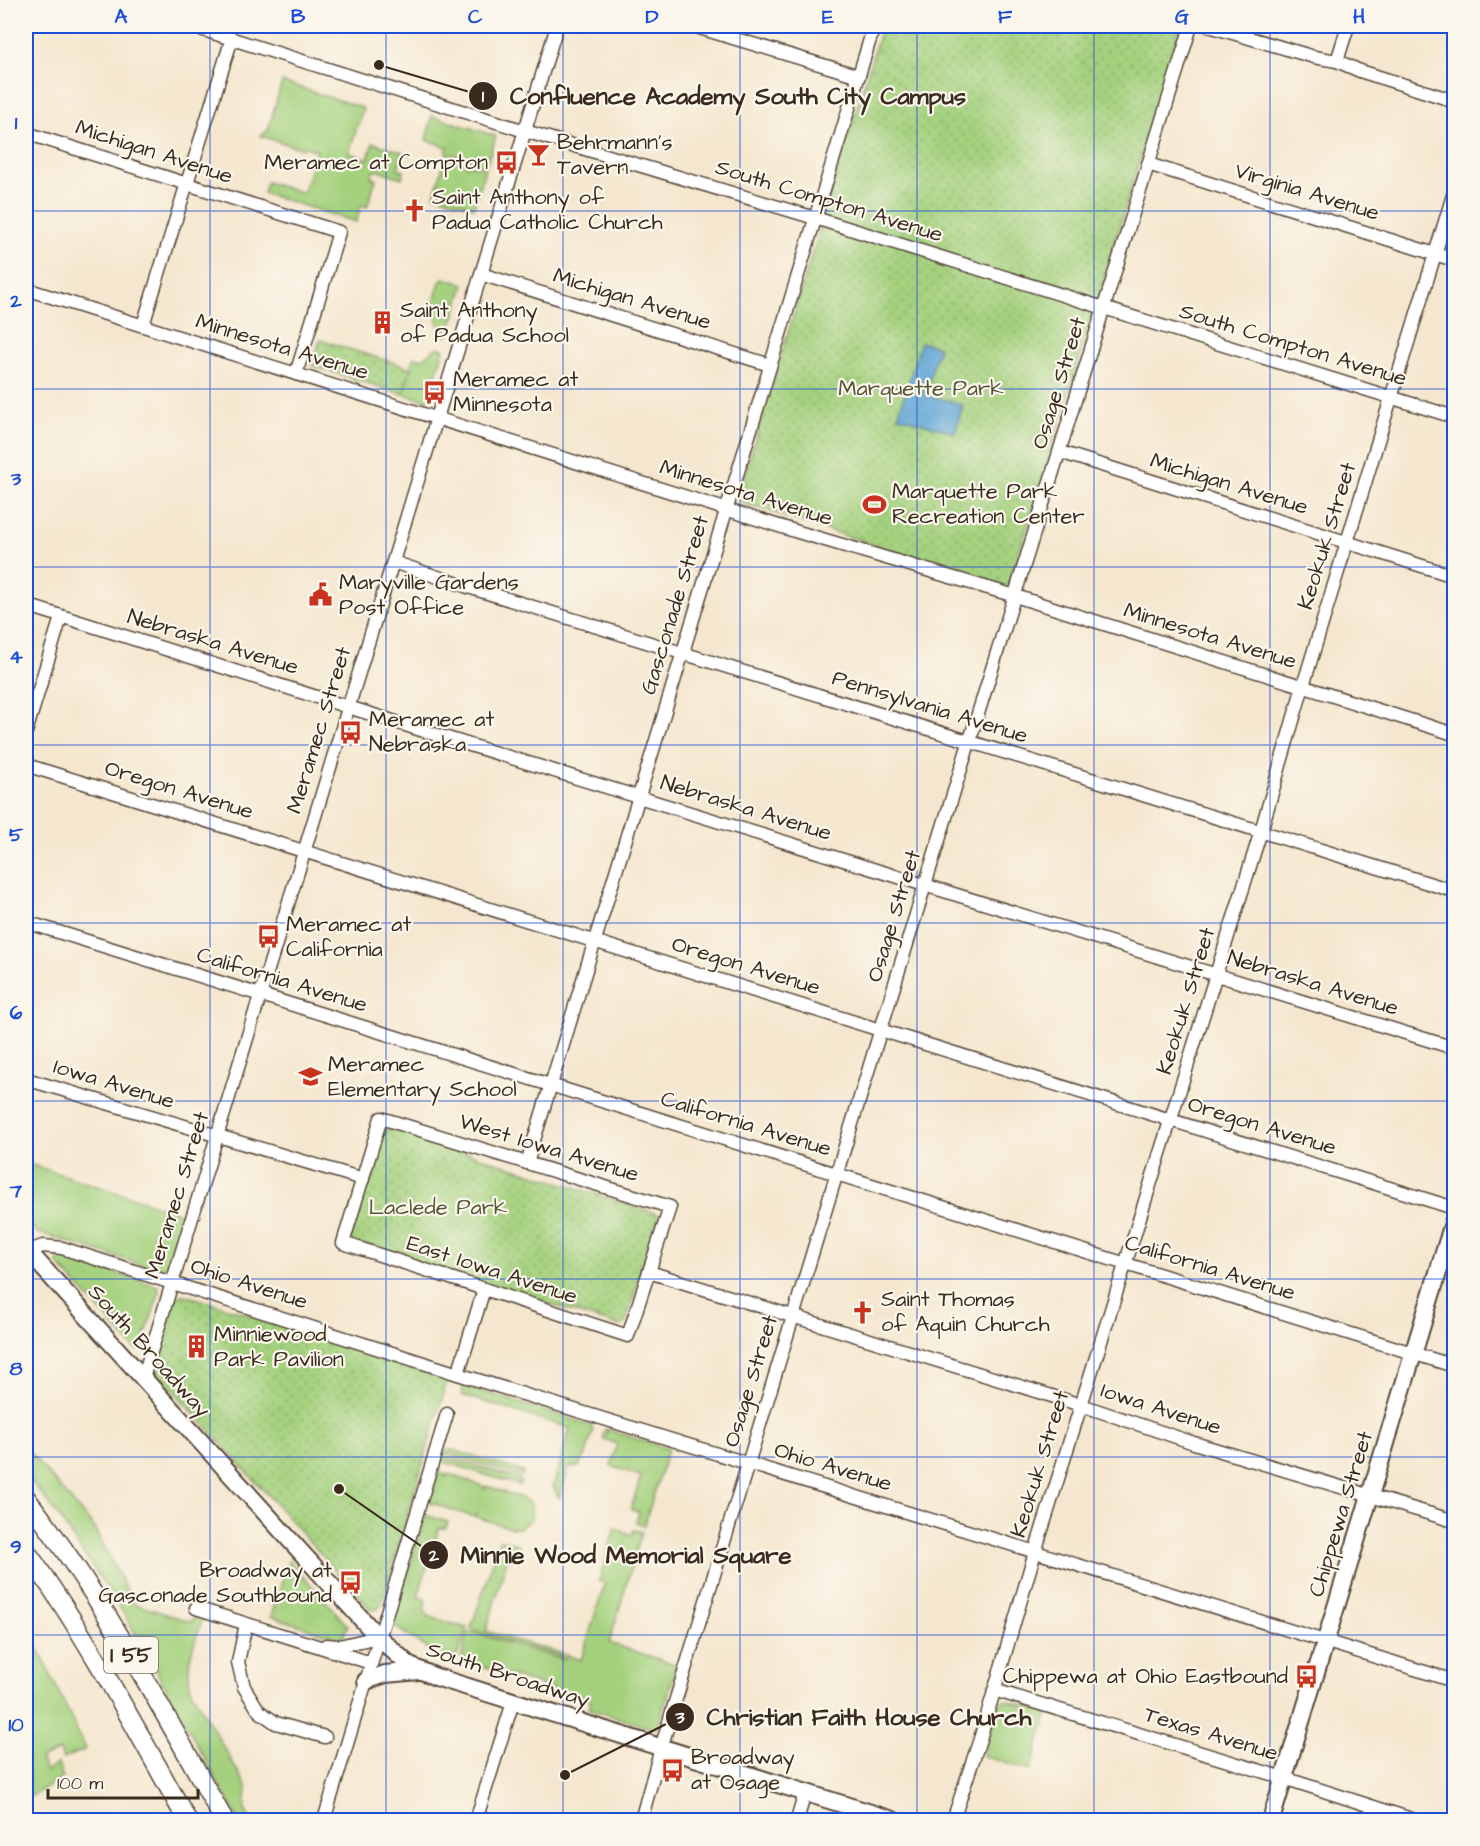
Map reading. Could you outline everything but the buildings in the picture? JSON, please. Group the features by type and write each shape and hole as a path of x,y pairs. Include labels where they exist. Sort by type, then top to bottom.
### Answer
{"highway":[{"name":"I 55","path":"26,1498 78,1569 107,1615 224,1821"},
{"name":"I 55","path":"26,1551 94,1655 187,1821"}],"main road":[{"name":"Chippewa Street","path":"1271,1821 1455,1220"},
{"name":"South Broadway","path":"27,1250 378,1636 403,1660 419,1671 893,1821"},
{"path":"366,1681 385,1674 419,1671"}],"street":[{"name":"South Compton Avenue","path":"191,26 1455,417"},
{"name":"Meramec Street","path":"143,1378 557,26"},
{"path":"693,26 859,76"},
{"name":"Gasconade Street","path":"527,1163 874,26"},
{"name":"Osage Street","path":"641,1821 661,1748 836,1173 1191,26"},
{"path":"1209,26 1314,57 1336,61 1455,103"},
{"path":"1336,61 1348,26"},
{"path":"143,325 232,38"},
{"name":"Michigan Avenue","path":"26,133 339,232 296,374"},
{"name":"Virginia Avenue","path":"1148,164 1455,260"},
{"name":"Keokuk Street","path":"953,1821 1261,831 1303,686 1455,192"},
{"name":"Michigan Avenue","path":"481,274 770,365"},
{"name":"Minnesota Avenue","path":"26,289 905,565 1015,596 1455,734"},
{"name":"Michigan Avenue","path":"1060,452 1455,576"},
{"name":"Pennsylvania Avenue","path":"393,562 1455,891"},
{"name":"Nebraska Avenue","path":"26,605 1455,1048"},
{"path":"26,732 61,617"},
{"name":"Oregon Avenue","path":"26,765 1455,1208"},
{"name":"California Avenue","path":"26,922 1455,1366"},
{"name":"Iowa Avenue","path":"26,1079 363,1179"},
{"name":"West Iowa Avenue","path":"363,1179 381,1119 670,1207 649,1272"},
{"name":"East Iowa Avenue","path":"363,1179 343,1243 628,1336 649,1272"},
{"name":"Ohio Avenue","path":"27,1250 43,1245 56,1246 172,1281 458,1374 1455,1681"},
{"name":"Iowa Avenue","path":"649,1272 1081,1405 1194,1443 1455,1521"},
{"path":"458,1374 484,1289"},
{"path":"324,1821 378,1636 447,1414"},
{"path":"196,1608 371,1663"},
{"path":"246,1624 238,1662 244,1687 259,1711 276,1723 325,1737"},
{"path":"307,1643 339,1646 378,1636"},
{"name":"Texas Avenue","path":"994,1690 1284,1778 1414,1821"},
{"path":"476,1821 513,1702"},
{"path":"797,1821 805,1793"}],"green space":[{"name":"Marquette Park","path":"882,26 1180,27 1036,502 1008,585 1003,586 743,503 738,495"},
{"path":"282,82 363,108 349,153 368,159 373,143 403,152 398,168 404,171 402,178 378,170 373,172 371,177 376,179 367,207 361,205 356,222 263,193 267,182 303,193 317,151 261,136 268,130"},
{"path":"432,116 496,136 486,166 446,153 448,147 426,140"},
{"path":"446,157 464,162 467,166 485,169 474,207 434,195"},
{"path":"443,278 464,284 448,336 441,334 436,316 431,312"},
{"path":"320,340 411,368 403,394 312,366"},
{"path":"437,347 444,349 428,401 403,394 414,357 423,359"},
{"name":"Laclede Park","path":"389,1128 658,1214 625,1324 619,1326 354,1243 350,1236 383,1130"},
{"path":"26,1163 183,1214 167,1268 159,1270 36,1232 26,1220"},
{"path":"59,1256 158,1286 159,1293 141,1349 134,1348 57,1263"},
{"path":"180,1295 449,1375 378,1609 371,1610 155,1370 174,1302"},
{"path":"464,1386 591,1425 593,1431 585,1457 579,1467 569,1467 559,1498 553,1487 570,1428 461,1395"},
{"path":"605,1429 668,1449 644,1526 636,1523 639,1512 631,1509 641,1476 611,1466 617,1444 604,1439 603,1434 607,1432 604,1431"},
{"path":"26,1448 93,1526 134,1604 192,1622 195,1614 203,1617 190,1661 191,1690 247,1788 245,1810 251,1820 239,1820 123,1612 56,1513 26,1475"},
{"path":"446,1450 453,1450 524,1472 521,1476 444,1453"},
{"path":"443,1456 519,1479 521,1482 519,1485 445,1462 442,1459"},
{"path":"441,1472 445,1477 447,1474 483,1486 484,1489 486,1486 522,1498 531,1504 531,1519 520,1528 511,1528 476,1517 476,1514 474,1517 437,1505 437,1503 431,1504 429,1500 437,1474"},
{"path":"425,1515 448,1522 446,1528 439,1528 418,1597 426,1599 424,1611 430,1617 467,1628 456,1659 427,1648 392,1625"},
{"path":"615,1528 632,1535 634,1530 642,1532 609,1643 677,1665 658,1727 654,1729 589,1709 591,1701 461,1660 467,1633 471,1632 564,1660 566,1655 581,1660 605,1583 599,1581"},
{"path":"500,1540 518,1544 520,1556 509,1553 486,1631 563,1654 562,1657 471,1628"},
{"path":"289,1560 348,1626 341,1639 271,1616"},
{"path":"26,1629 35,1642 86,1749 63,1759 60,1750 40,1759 46,1771 58,1764 63,1778 26,1799"},
{"path":"1005,1700 1048,1712 1030,1771 983,1756 1000,1702"}],"water":[{"path":"921,342 939,347 925,394 963,405 955,433 898,416"}],"place":[{"name":"Confluence Academy South City Campus","path":"379,65"},
{"name":"Behrmann's Tavern","path":"539,155"},
{"name":"Meramec at Compton","path":"506,162"},
{"name":"Saint Anthony of Padua Catholic Church","path":"414,210"},
{"name":"Saint Anthony of Padua School","path":"382,323"},
{"name":"Meramec at Minnesota","path":"435,392"},
{"name":"Marquette Park Recreation Center","path":"874,504"},
{"name":"Maryville Gardens Post Office","path":"321,595"},
{"name":"Meramec at Nebraska","path":"351,732"},
{"name":"Meramec at California","path":"268,937"},
{"name":"Meramec Elementary School","path":"310,1077"},
{"name":"Saint Thomas of Aquin Church","path":"863,1312"},
{"name":"Minniewood Park Pavilion","path":"196,1347"},
{"name":"Minnie Wood Memorial Square","path":"339,1489"},
{"name":"Broadway at Gasconade Southbound","path":"350,1583"},
{"name":"Chippewa at Ohio Eastbound","path":"1306,1676"},
{"name":"Broadway at Osage","path":"673,1770"},
{"name":"Christian Faith House Church","path":"565,1775"}]}
